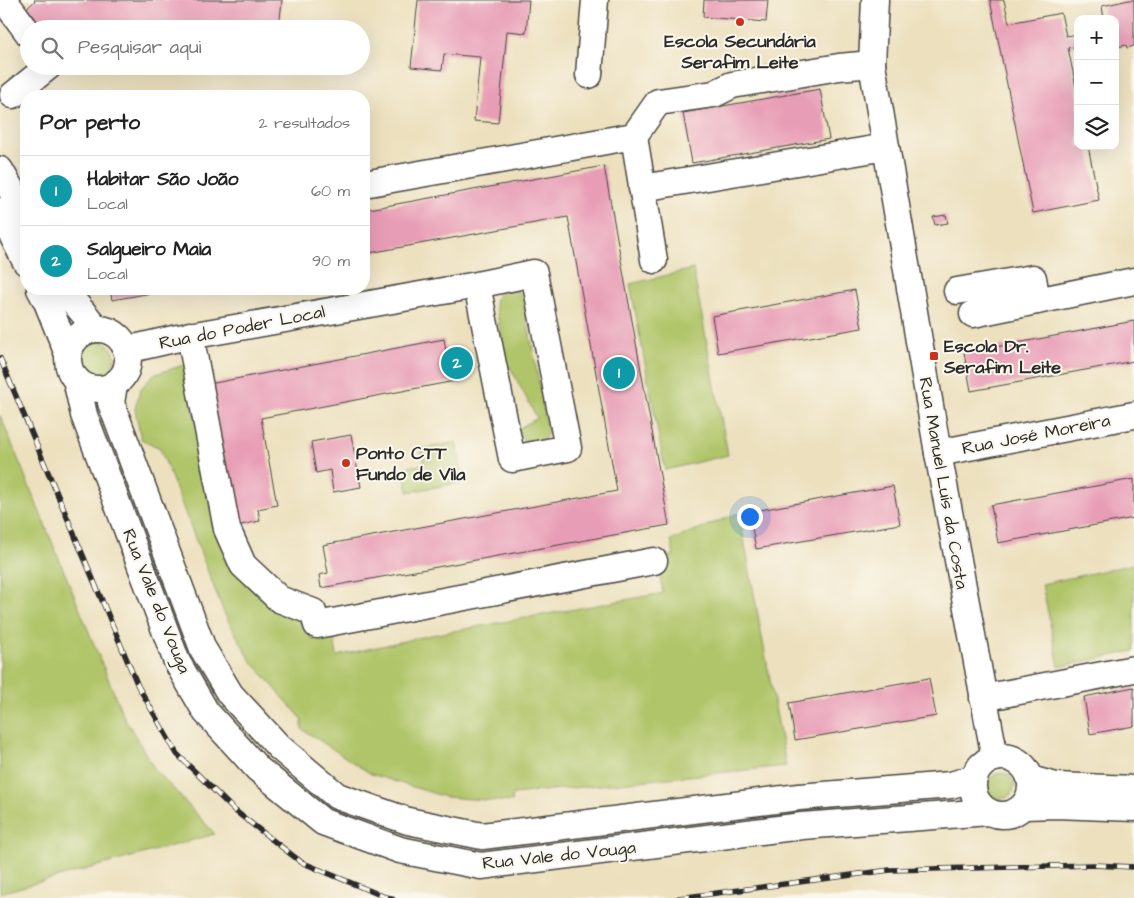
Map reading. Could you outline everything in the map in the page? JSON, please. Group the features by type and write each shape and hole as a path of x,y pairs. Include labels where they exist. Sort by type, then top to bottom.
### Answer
{"street":[{"path":"4,0 20,22"},
{"path":"589,75 595,0"},
{"name":"Rua Manuel Luís da Costa","path":"875,0 872,64 938,453 995,758"},
{"path":"654,260 634,136 658,102 714,94 732,85 839,67 872,64"},
{"path":"13,95 38,75"},
{"path":"370,183 634,136"},
{"path":"642,188 886,147"},
{"path":"0,169 20,181"},
{"path":"0,169 20,205"},
{"path":"0,211 20,250"},
{"name":"Rua do Poder Local","path":"126,350 190,335 534,274 568,448 512,459 477,285"},
{"path":"956,291 1033,278 1037,301"},
{"path":"973,314 1134,280"},
{"name":"Rua Vale do Vouga","path":"53,295 47,302 68,354 68,363 76,379 84,415 177,662 206,712 258,769 322,822 400,850 481,866 802,826 988,812 997,815 1007,815 1016,812 1024,806 1056,805 1134,808"},
{"name":"Rua Vale do Vouga","path":"64,295 97,328 105,329 119,337 124,343 126,350"},
{"path":"68,354 76,338 83,333 97,328"},
{"path":"190,335 227,529 243,565 279,599 313,612 317,625 654,561"},
{"path":"76,379 83,385 91,388 99,389 114,384 120,379 127,366 126,350"},
{"name":"Rua Vale do Vouga","path":"114,384 112,403 203,649 230,694 279,748 337,796 408,821 482,836 799,797 951,786 974,778 986,762 995,758"},
{"name":"Rua José Moreira","path":"938,453 1134,415"},
{"path":"983,698 1134,669"},
{"path":"995,758 1004,757 1012,759 1027,771 1031,788 1029,798 1024,806"},
{"path":"974,778 975,798 988,812"},
{"path":"1030,779 1056,786 1134,789"}],"green space":[{"path":"693,269 728,455 665,470 630,284"},
{"path":"511,289 518,291 523,297 548,432 545,438 536,445 527,444 520,436 518,429 537,418 510,367 507,368 495,302 501,293"},
{"path":"98,341 110,346 115,358 110,370 98,375 86,370 81,358 86,346"},
{"path":"184,365 219,529 307,619 312,639 333,632 337,656 426,636 663,593 656,559 674,555 671,540 739,513 786,766 513,794 512,802 445,797 371,774 302,729 302,719 251,661 224,613 160,448 141,439 135,409 140,390 153,375"},
{"path":"0,415 123,715 154,768 215,834 0,893"},
{"path":"456,442 464,482 408,492 403,468 424,464 421,449"},
{"path":"1134,564 1134,651 1059,667 1042,584"},
{"path":"1001,773 1010,777 1014,786 1010,795 1001,799 992,795 988,786 992,777"}],"building":[{"path":"282,0 280,20 37,20 27,8 35,1"},
{"path":"418,0 529,0 526,33 507,31 498,123 474,121 480,57 444,54 442,70 411,67"},
{"path":"704,0 768,0 766,22 703,17"},
{"path":"990,0 1004,0 1009,23 1061,13 1066,36 1074,35 1074,47 1068,48 1074,77 1074,150 1089,150 1099,200 1033,213"},
{"path":"1134,0 1134,46 1127,48 1126,45 1119,47 1119,15 1103,15 1102,6"},
{"path":"820,89 829,139 692,163 683,113"},
{"path":"604,166 669,525 321,588 319,575 328,573 323,545 617,491 568,217 370,253 370,209"},
{"path":"946,215 948,223 935,225 933,217"},
{"path":"855,290 862,328 718,353 712,316"},
{"path":"111,295 140,295 112,300"},
{"path":"1134,321 1134,361 971,391 964,353"},
{"path":"444,339 448,364 457,363 460,380 261,418 277,505 258,509 260,521 236,526 209,384"},
{"path":"351,435 361,487 333,492 330,470 316,473 311,442"},
{"path":"1134,479 1134,518 998,543 991,505"},
{"path":"893,486 900,524 756,549 749,512"},
{"path":"929,678 936,716 795,740 789,703"},
{"path":"1134,687 1134,726 1090,734 1084,697"}],"railway":[{"path":"0,358 138,686 177,754 234,810 301,862 385,897 392,898"},
{"path":"679,898 890,870 1094,865 1134,867"}],"place":[{"name":"Escola Secundária Serafim Leite","path":"740,22"},
{"name":"Escola Dr. Serafim Leite","path":"934,356"},
{"name":"Salgueiro Maia","path":"457,363"},
{"name":"Habitar São João","path":"619,373"},
{"name":"Ponto CTT Fundo de Vila","path":"346,463"}]}
